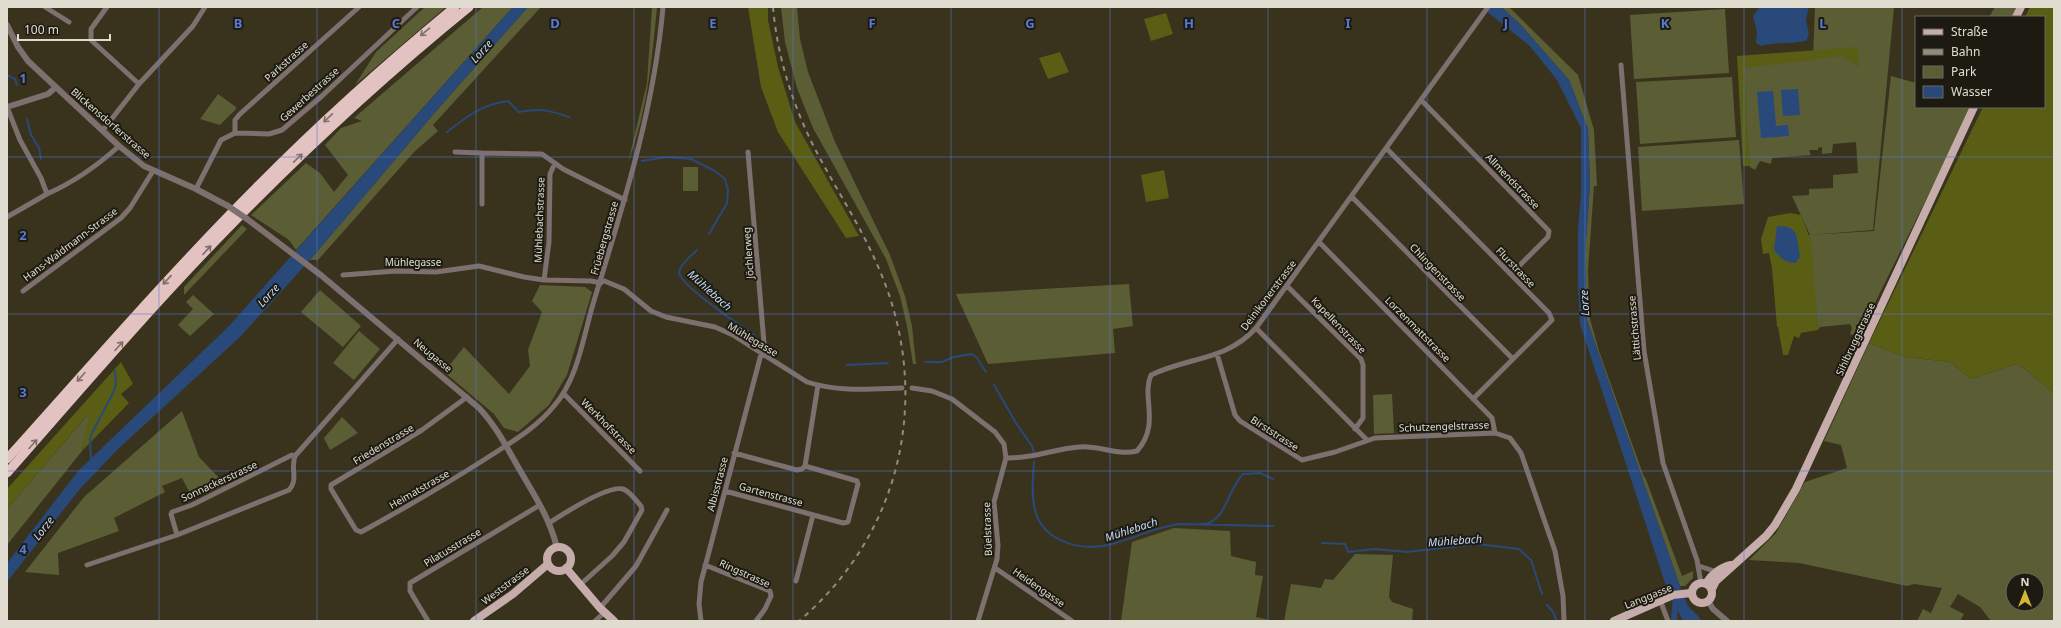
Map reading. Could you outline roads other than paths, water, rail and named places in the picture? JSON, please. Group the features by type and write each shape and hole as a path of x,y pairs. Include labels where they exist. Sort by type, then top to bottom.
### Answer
{"highway":[{"path":"7,459 163,285 257,187 352,96 455,7"},
{"path":"7,473 170,290 256,200 337,121 469,7"}],"main road":[{"path":"2016,16 2021,7"},
{"name":"Sihlbruggstrasse","path":"1706,585 1716,581 1766,536 1775,525 1796,489 1974,108"},
{"path":"556,548 563,548 569,553 570,561 566,568 556,570 548,564 549,553 556,548"},
{"name":"Weststrasse","path":"474,621 513,594 548,564"},
{"name":"Sihlbruggstrasse","path":"1706,585 1717,572 1724,567 1734,564"},
{"path":"566,568 602,610 614,621"},
{"path":"1706,585 1712,594 1708,601 1699,603 1688,593 1693,587 1706,585"},
{"name":"Langgasse","path":"1614,621 1664,598 1688,593"}],"street":[{"path":"45,7 69,22"},
{"path":"107,7 92,29 91,40 139,84"},
{"path":"103,130 139,84 182,39 205,7"},
{"name":"Parkstrasse","path":"235,133 235,120 240,114 359,7"},
{"name":"Gewerbestrasse","path":"235,133 269,134 282,130 322,96 418,7"},
{"name":"Früebergstrasse","path":"506,446 518,440 540,421 564,394 578,357 625,200 649,107 660,44 663,7"},
{"name":"Deinikonerstrasse","path":"1006,458 1030,458 1078,447 1091,446 1122,453 1137,451 1145,437 1149,424 1148,381 1151,375 1217,354 1232,348 1246,339 1256,328 1422,101 1488,7"},
{"name":"Blickensdorferstrasse","path":"7,25 18,47 28,61 119,146 153,171 196,188 228,206 247,219"},
{"name":"Lättichstrasse","path":"1622,65 1646,364 1663,463 1706,585"},
{"path":"47,194 38,173 20,140 7,107 48,94 56,87"},
{"name":"Allmendstrasse","path":"1422,101 1549,231 1548,237 1511,274"},
{"path":"196,188 221,140 235,133"},
{"path":"7,217 47,194 66,186 99,164 119,146"},
{"name":"Flurstrasse","path":"1387,149 1511,274 1548,313 1552,320 1473,399"},
{"path":"455,152 542,154 555,163 625,200"},
{"name":"Jöchlerweg","path":"748,152 764,332 764,343 761,354"},
{"path":"482,153 482,204"},
{"name":"Mühlebachstrasse","path":"544,280 549,242 550,174 555,163"},
{"name":"Hans-Waldmann-Strasse","path":"23,291 120,218 130,208 153,171"},
{"name":"Chlingenstrasse","path":"1352,196 1512,359"},
{"name":"Neugasse","path":"247,219 310,267 467,397 494,425 540,505 549,523 556,548"},
{"name":"Lorzenmattstrasse","path":"1319,242 1492,418 1495,433"},
{"name":"Mühlegasse","path":"342,275 396,271 436,272 479,266 524,277 544,280 601,282 624,289 651,311 666,317 715,327 733,335 796,376 818,385 855,389 902,388"},
{"name":"Kapellenstrasse","path":"1287,286 1360,359 1363,365 1363,418 1355,429"},
{"path":"1256,328 1367,440"},
{"name":"Sonnackerstrasse","path":"177,535 170,514 172,512 192,505 292,455 295,456 398,340"},
{"name":"Albisstrasse","path":"701,621 699,593 705,565 761,354"},
{"name":"Birststrasse","path":"1217,354 1235,415 1240,421 1297,458 1308,460 1367,440"},
{"path":"734,453 797,470 802,470 805,466 818,385"},
{"path":"912,388 932,391 962,406 1000,437 1004,444 1006,458"},
{"name":"Werkhofstrasse","path":"564,394 640,471"},
{"name":"Friedenstrasse","path":"345,512 331,489 331,485 422,430 467,397"},
{"name":"Schutzengelstrasse","path":"1367,440 1375,438 1495,433 1510,438 1521,453 1556,551 1563,596 1564,621"},
{"name":"Heimatstrasse","path":"345,512 356,530 361,532 444,486 506,446"},
{"path":"87,565 177,535 289,490 295,479 292,470 295,456"},
{"name":"Büelstrasse","path":"978,621 995,568 998,545 994,502 1006,458"},
{"name":"Gartenstrasse","path":"725,491 843,523 848,522 858,484 857,480 805,466"},
{"path":"549,523 580,503 617,489 626,491 641,506 642,510 624,542 612,557 581,584"},
{"name":"Pilatusstrasse","path":"428,621 410,591 410,583 540,505"},
{"path":"595,621 636,566 667,510"},
{"name":"Gartenstrasse","path":"796,581 814,515"},
{"name":"Ringstrasse","path":"705,565 770,591 771,596 765,609 756,621"},
{"path":"1699,566 1717,572"},
{"name":"Heidengasse","path":"995,568 1072,621"},
{"path":"1664,598 1668,621"},
{"path":"1708,601 1713,609 1724,620"}],"water":[{"name":"Lorze","path":"513,7 528,7 437,110 310,260 240,337 117,450 79,490 7,582 7,563 79,470 229,326"},
{"name":"Lorze","path":"1481,7 1501,7 1518,22 1569,80 1588,129 1590,185 1585,253 1587,320 1680,586 1688,606 1701,621 1683,621 1667,589 1580,324 1578,228 1581,196 1581,128 1557,80 1529,45"},
{"path":"1760,7 1809,7 1806,19 1809,35 1806,41 1761,46 1756,43 1757,32 1753,16"},
{"path":"1798,89 1800,115 1783,116 1781,90"},
{"path":"1773,91 1776,126 1788,125 1789,136 1761,138 1757,92"},
{"path":"1777,226 1790,228 1796,234 1800,256 1796,263 1786,261 1774,250"}],"waterway":[{"path":"7,75 15,79 17,85"},
{"name":"Mühlebach","path":"447,132 475,112 491,105 508,101 519,112 544,110 569,117"},
{"path":"27,119 31,135 39,148 41,159"},
{"name":"Mühlebach","path":"642,161 667,157 691,159 715,171 725,179 728,190 727,203 709,234"},
{"name":"Mühlebach","path":"697,250 680,269 679,272 682,278 699,295 754,335"},
{"name":"Mühlebach","path":"925,362 942,362 954,357 972,354 977,358 986,372"},
{"name":"Mühlebach","path":"847,365 888,363"},
{"path":"91,460 90,440 92,433 114,391 116,384 115,371"},
{"name":"Mühlebach","path":"994,385 1016,423 1032,446 1034,453"},
{"name":"Mühlebach","path":"1034,462 1033,498 1039,521 1046,530 1055,537 1077,545 1089,547 1112,544 1170,525 1179,524 1273,526"},
{"path":"1200,524 1209,523 1220,514 1238,480 1243,474 1260,473 1273,479"},
{"name":"Mühlebach","path":"1322,543 1345,544 1348,552 1374,549 1407,552 1477,544 1519,549 1531,560 1542,594"},
{"path":"1675,621 1676,597"},
{"name":"Mühlebach","path":"1547,605 1553,612 1557,621"}],"railway":[{"path":"773,7 778,42 791,93 812,143 876,262 894,310 903,359 905,407 899,455 885,501 864,545 835,585 799,621"}]}
